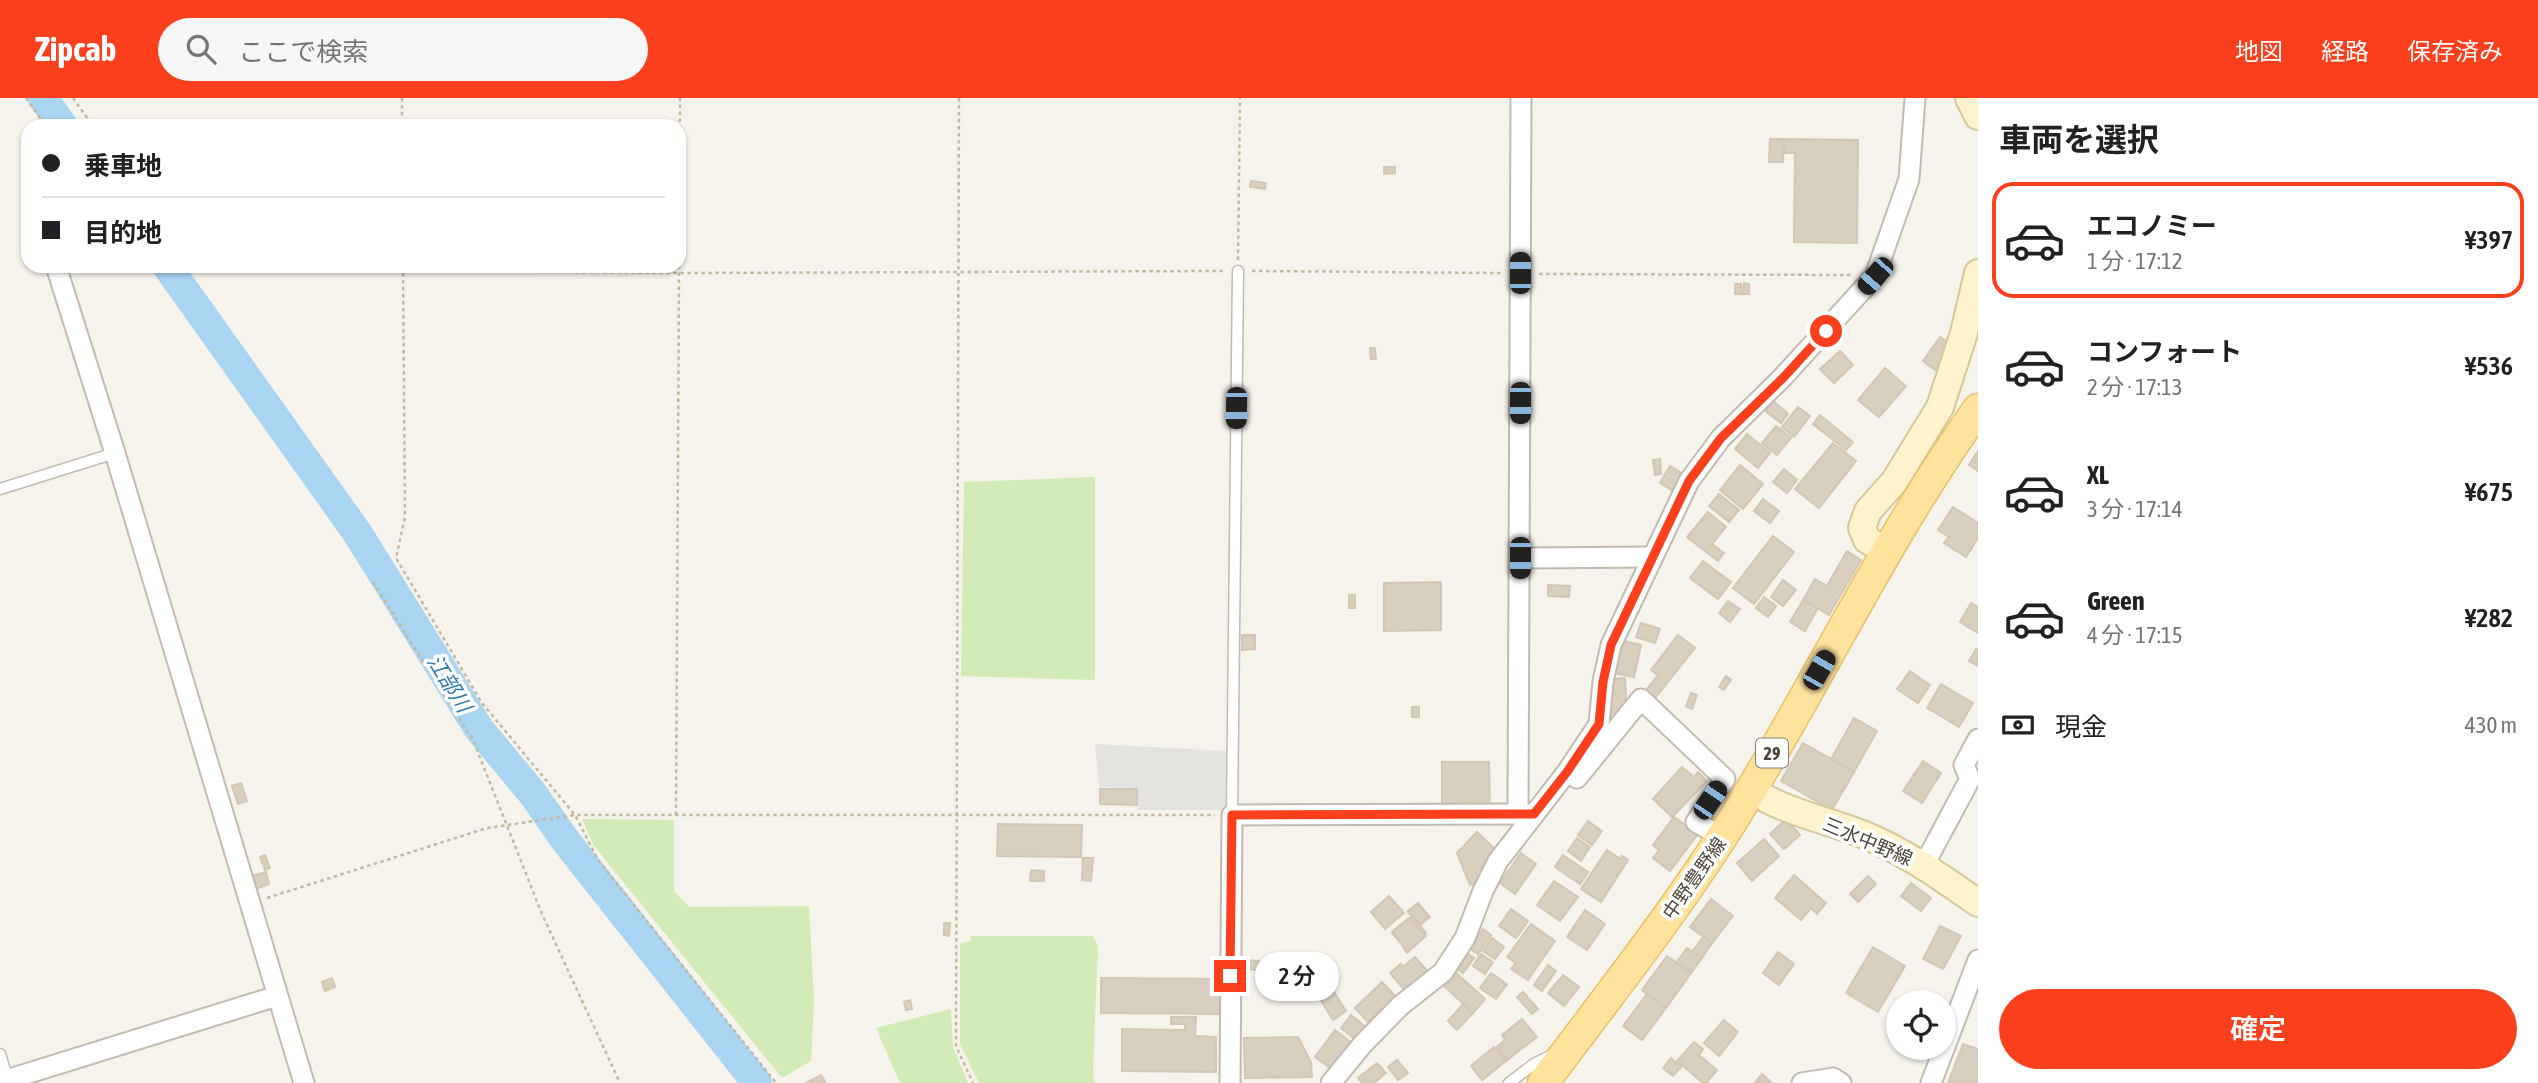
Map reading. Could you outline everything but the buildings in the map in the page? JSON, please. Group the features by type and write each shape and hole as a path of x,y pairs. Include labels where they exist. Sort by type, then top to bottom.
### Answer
{"main road":[{"name":"中野豊野線","path":"1543,1083 1671,912 1722,837 1888,551 1954,442 1978,409"}],"street":[{"path":"1521,98 1520,558 1526,814"},
{"path":"1331,1083 1362,1045 1400,1006 1443,972 1465,938 1483,891 1526,814 1567,772 1599,724 1603,682 1611,645 1689,481 1721,438 1783,378 1875,276 1909,179 1915,98"},
{"path":"1969,98 1978,116"},
{"path":"58,273 304,1083"},
{"path":"1888,551 1867,540 1862,528 1868,511 1894,482 1940,407 1964,333 1978,273"},
{"path":"1520,558 1652,557"},
{"path":"1567,772 1577,778 1641,699 1725,779 1696,822 1722,837"},
{"path":"1924,865 1970,779 1964,765 1978,739"},
{"name":"三水中野線","path":"1751,790 1770,803 1867,836 1924,865 1978,903"},
{"path":"1230,1083 1232,815 1526,814"},
{"path":"1931,1083 1978,960"},
{"path":"6,1082 277,996"},
{"path":"1802,1083 1833,1078 1841,1083"}],"lane":[{"path":"1232,815 1238,271"},
{"path":"0,489 115,453"},
{"path":"1508,1083 1534,1064 1571,1046"},
{"path":"0,1054 6,1082"}],"path":[{"path":"26,98 41,119"},
{"path":"73,98 88,119"},
{"path":"402,98 402,119"},
{"path":"680,98 680,119"},
{"path":"959,98 956,1046 973,1083"},
{"path":"1238,271 1240,98"},
{"path":"686,273 959,270 1875,276"},
{"path":"403,273 405,517 396,558 482,703 575,815 598,860 776,1083"},
{"path":"676,815 679,273"},
{"path":"373,582 473,740 542,914 620,1083"},
{"path":"250,904 486,828 575,815 1232,815"}],"green space":[{"path":"1095,477 1095,680 961,676 964,482"},
{"path":"582,819 674,820 674,891 689,907 809,906 814,1001 811,1061 782,1078 594,846"},
{"path":"971,936 1093,936 1098,946 1093,1070 1094,1082 1099,1083 979,1083 960,1044 960,943 971,941"},
{"path":"951,1009 953,1047 968,1083 900,1083 876,1028"}],"shaded area":[{"path":"1095,744 1229,751 1229,810 1138,810 1138,788 1099,787"}],"waterway":[{"name":"江部川","path":"43,98 58,119"},
{"name":"江部川","path":"172,273 358,534 479,729 533,794 565,840 757,1083"}],"route":[{"path":"1230,976 1232,815 1534,814 1567,772 1599,724 1603,682 1611,645 1629,602 1689,481 1721,438 1783,378 1826,331"}]}
